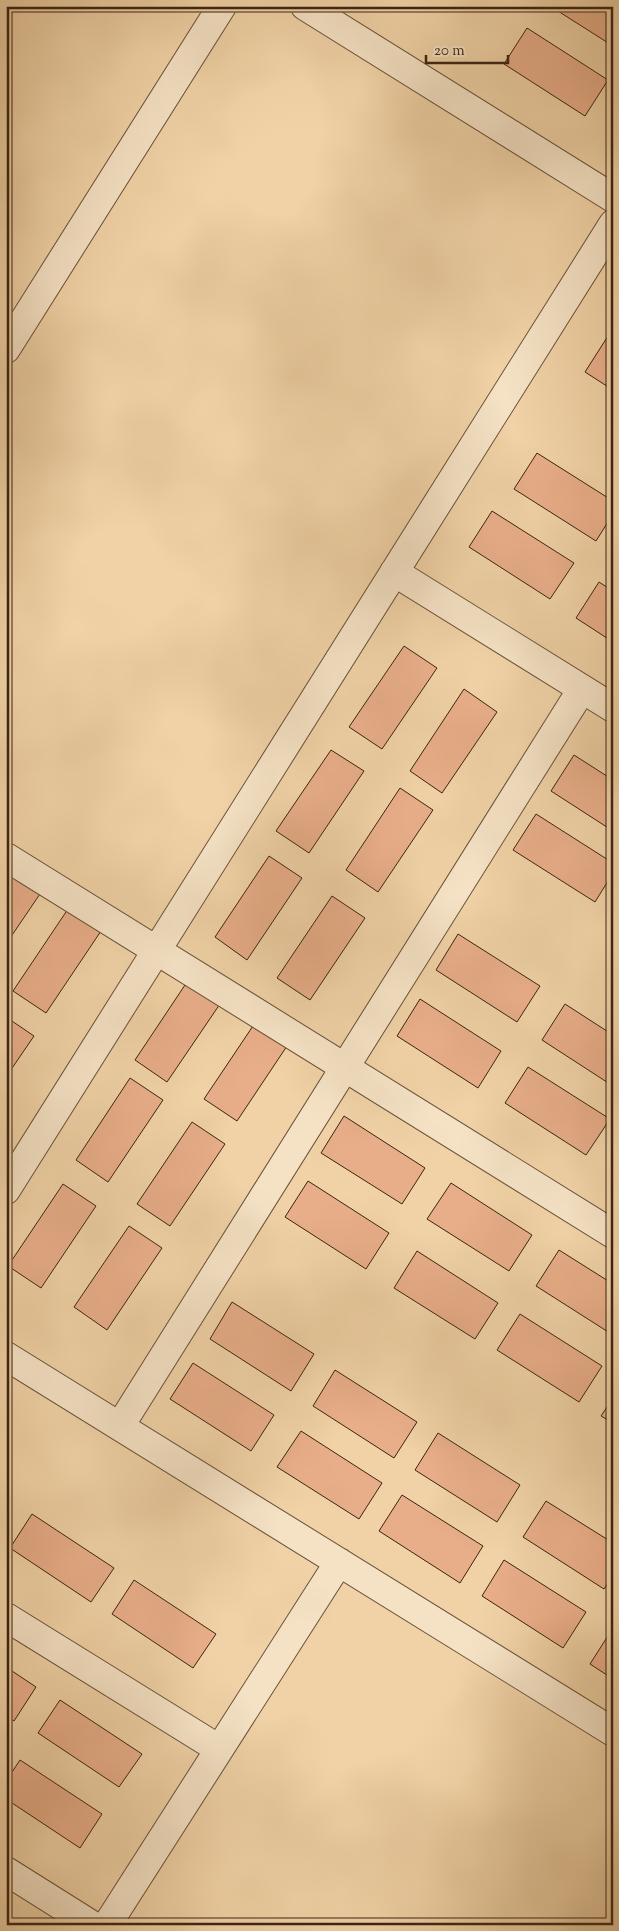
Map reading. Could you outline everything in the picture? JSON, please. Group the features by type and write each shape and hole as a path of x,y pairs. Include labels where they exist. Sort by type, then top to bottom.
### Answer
{"lane":[{"path":"9,339 222,6"},
{"path":"305,6 613,198"},
{"path":"6,1190 613,224"},
{"path":"394,572 613,708"},
{"path":"120,1426 582,689"},
{"path":"6,857 613,1234"},
{"path":"6,1356 613,1732"},
{"path":"107,1925 339,1562"},
{"path":"6,1617 219,1749"},
{"path":"6,1871 92,1925"}],"building":[{"path":"550,6 613,6 613,46"},
{"path":"527,28 608,80 585,116 504,64"},
{"path":"608,336 613,340 613,390 585,372"},
{"path":"537,453 613,501 613,514 596,541 514,489"},
{"path":"492,511 574,563 550,599 469,547"},
{"path":"599,582 613,591 613,642 576,618"},
{"path":"404,646 437,668 382,749 349,727"},
{"path":"464,689 497,712 442,793 410,771"},
{"path":"331,750 364,771 309,853 276,831"},
{"path":"574,755 613,780 613,831 551,791"},
{"path":"400,788 433,810 378,892 346,870"},
{"path":"536,814 613,863 613,873 595,902 513,850"},
{"path":"269,856 302,878 247,960 215,937"},
{"path":"6,873 42,891 6,944"},
{"path":"332,896 365,918 310,1000 277,978"},
{"path":"68,909 101,931 46,1013 13,991"},
{"path":"458,934 540,986 517,1022 436,970"},
{"path":"189,979 222,1001 167,1082 135,1060"},
{"path":"420,999 501,1051 478,1088 397,1036"},
{"path":"565,1004 613,1035 613,1086 542,1040"},
{"path":"6,1017 34,1036 6,1077"},
{"path":"259,1017 291,1040 237,1121 204,1099"},
{"path":"528,1067 610,1119 586,1155 505,1103"},
{"path":"130,1078 163,1100 108,1182 76,1160"},
{"path":"344,1116 425,1168 402,1204 321,1153"},
{"path":"192,1122 225,1144 170,1226 137,1204"},
{"path":"308,1181 389,1233 366,1269 285,1217"},
{"path":"451,1183 532,1235 509,1271 427,1219"},
{"path":"63,1184 96,1206 41,1288 8,1266"},
{"path":"129,1226 162,1248 107,1330 74,1307"},
{"path":"559,1250 613,1284 613,1335 536,1286"},
{"path":"417,1251 498,1303 475,1339 394,1288"},
{"path":"232,1302 314,1354 291,1391 210,1339"},
{"path":"520,1314 602,1366 579,1402 497,1350"},
{"path":"193,1363 274,1415 251,1451 170,1399"},
{"path":"335,1370 417,1422 394,1458 313,1406"},
{"path":"613,1398 613,1423 601,1416"},
{"path":"301,1431 382,1483 359,1519 277,1467"},
{"path":"438,1433 520,1485 497,1522 415,1470"},
{"path":"402,1495 483,1546 460,1583 379,1531"},
{"path":"546,1501 613,1543 613,1576 604,1589 523,1537"},
{"path":"32,1514 114,1568 91,1602 10,1548"},
{"path":"504,1560 586,1612 563,1648 482,1596"},
{"path":"134,1580 216,1634 193,1668 112,1614"},
{"path":"613,1628 613,1679 590,1664"},
{"path":"6,1667 36,1687 14,1721 6,1716"},
{"path":"60,1700 142,1754 119,1787 38,1733"},
{"path":"20,1760 102,1814 80,1848 6,1799 6,1781"}]}
